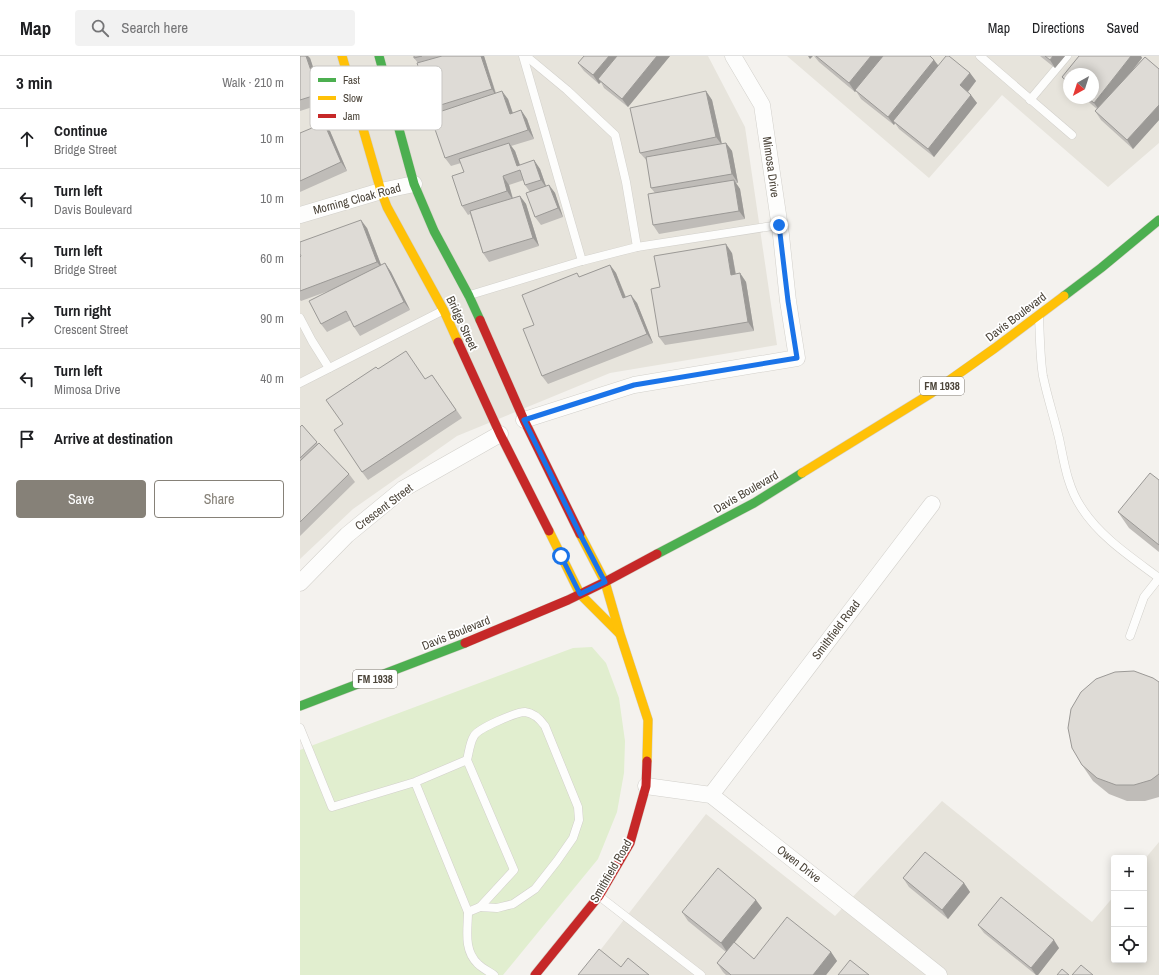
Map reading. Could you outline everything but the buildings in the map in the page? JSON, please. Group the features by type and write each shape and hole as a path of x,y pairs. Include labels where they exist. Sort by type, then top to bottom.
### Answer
{"main road":[{"name":"Bridge Street","path":"342,56 345,66"},
{"name":"Bridge Street","path":"379,56 382,66"},
{"name":"Bridge Street","path":"363,130 387,207 444,310 500,434 580,594"},
{"name":"Bridge Street","path":"399,130 414,184 434,231 469,296 524,420 605,582"},
{"name":"Davis Boulevard","path":"300,706 448,650 580,594 754,503 930,394 995,348 1101,268 1159,220"},
{"name":"Smithfield Road","path":"535,975 599,896 630,844 646,786 648,720 605,582"},
{"name":"Smithfield Road","path":"580,594 620,634"}],"street":[{"name":"Mimosa Drive","path":"524,420 634,385 797,358 762,106 732,56"},
{"name":"Morning Cloak Road","path":"300,214 381,191 414,184"},
{"name":"Crescent Street","path":"300,583 347,535 404,489 500,434"},
{"name":"Smithfield Road","path":"711,795 932,504"},
{"path":"646,786 711,795"},
{"name":"Owen Drive","path":"711,795 939,975"}],"lane":[{"path":"524,56 567,90 615,135 626,182 637,247"},
{"path":"524,56 582,261"},
{"path":"980,56 1072,135"},
{"path":"1030,100 1067,56"},
{"path":"469,296 582,261 637,247 779,225"},
{"path":"300,383 444,310"},
{"path":"1039,315 1043,375 1072,492 1081,507 1111,542 1159,578 1144,597 1130,636"},
{"path":"300,318 312,341 330,368"},
{"path":"468,912 480,908 497,908 513,904 535,889 573,838 579,820 578,806 545,726 539,718 533,714 524,712 481,729 474,735 467,760 514,870 480,908"},
{"path":"300,728 332,807 415,782 467,760"},
{"path":"415,782 468,912 467,942 470,953 477,963 494,975"},
{"path":"599,896 701,975"}],"shaded area":[{"path":"300,56 708,56 745,127 777,345 610,373 457,436 353,509 300,559"},
{"path":"787,56 1159,56 1159,143 1108,187 1002,95 929,178"},
{"path":"942,801 1092,922 1111,900 1111,963 1147,963 1147,856 1159,842 1159,975 581,975 706,814 835,916"}],"green space":[{"path":"592,647 606,663 619,698 625,741 624,773 617,812 598,859 503,975 300,975 300,750 573,648"}],"traffic: fast":[{"path":"379,56 382,66"},
{"path":"399,130 414,184 434,231 469,296 480,320"},
{"path":"1064,296 1101,268 1159,220"},
{"path":"657,554 754,503 802,473"},
{"path":"300,706 465,643"}],"traffic: slow":[{"path":"342,56 345,66"},
{"path":"363,130 387,207 444,311 458,342"},
{"path":"802,473 930,394 995,348 1064,296"},
{"path":"549,531 580,594 619,633"},
{"path":"580,534 605,582 648,720 647,761"}],"traffic: jam":[{"path":"480,320 524,420 580,534"},
{"path":"458,342 500,434 549,531"},
{"path":"465,643 568,600 657,554"},
{"path":"535,975 599,896 630,843 646,786 647,761"}],"route":[{"path":"561,556 580,594 605,582 524,420 634,385 797,358 788,301 779,225"}]}
